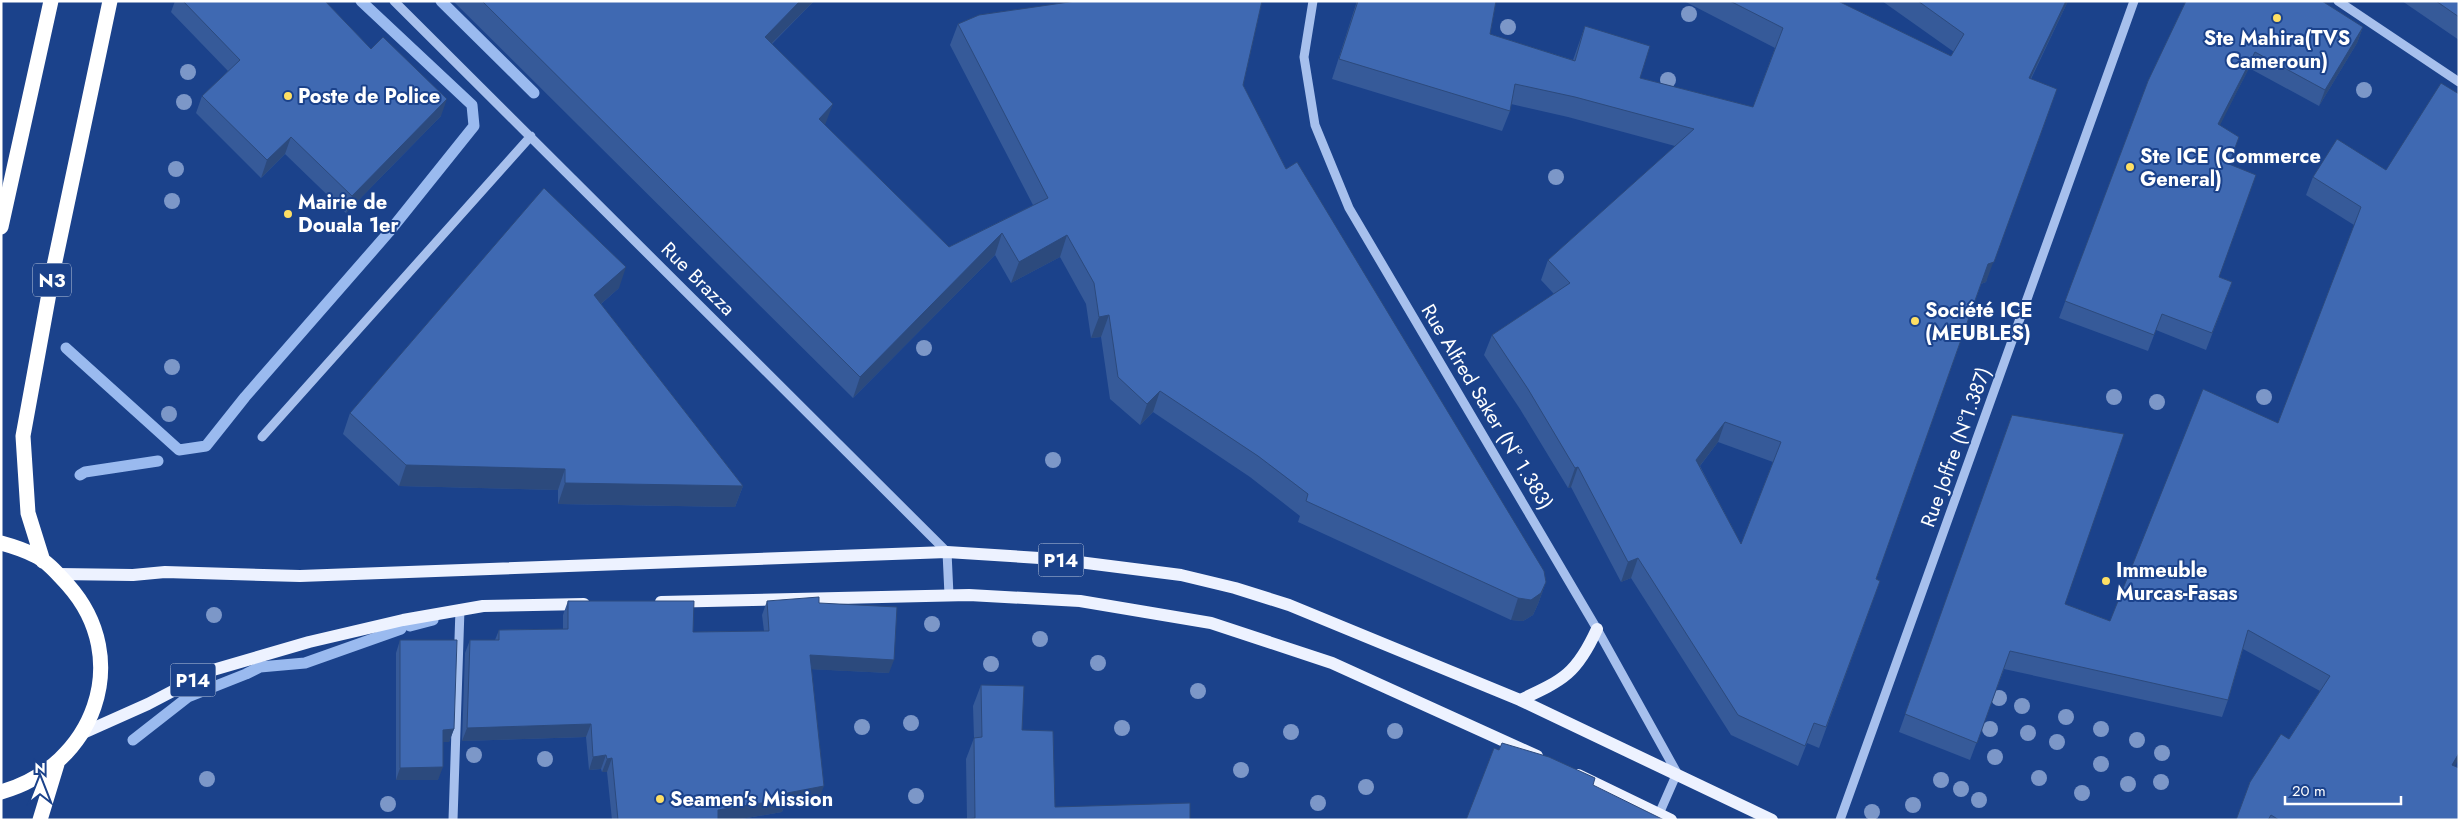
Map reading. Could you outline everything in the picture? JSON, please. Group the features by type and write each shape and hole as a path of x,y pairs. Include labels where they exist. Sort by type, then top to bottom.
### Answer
{"highway":[{"path":"1,227 51,1"},
{"name":"N3","path":"43,560 28,513 23,436 54,266 110,1"},
{"path":"1,543 43,560 83,602 97,633 101,667 97,701 83,733 58,764 37,778 1,792"},
{"path":"40,820 58,764"}],"main road":[{"name":"P14","path":"58,574 133,575 165,572 300,576 947,552 1055,559 1181,575 1235,588 1289,605 1520,700 1677,773 1772,820"},
{"name":"P14","path":"650,602 949,595 1080,601 1232,628 1332,663 1551,763"},
{"name":"P14","path":"83,733 148,704 213,670 309,642 460,609 483,606 601,603"},
{"path":"1520,700 1565,678 1587,652 1597,629"},
{"path":"1569,771 1671,820"}],"street":[{"name":"Rue Brazza","path":"394,1 947,552"},
{"name":"Rue Alfred Saker (N° 1.383)","path":"1313,1 1304,57 1315,125 1349,208 1597,629 1677,773"},
{"name":"Rue Joffre (N°1.387)","path":"1840,820 2134,1"},
{"path":"2338,1 2459,82"},
{"path":"262,437 530,136"},
{"path":"947,552 949,595"},
{"path":"453,820 460,609"},
{"path":"1658,814 1677,773"}],"building":[{"path":"183,1 325,1 371,49 383,37 447,99 352,196 291,137 267,160 202,96 240,60"},
{"path":"482,1 800,1 765,37 833,104 819,119 949,247 1048,198 958,24 979,15 1076,1 1262,1 1243,85 1286,169 1297,162 1544,571 1546,582 1541,593 1531,600 1518,598 1306,501 1308,494 1258,456 1160,391 1147,404 1118,377 1109,315 1099,317 1094,283 1067,235 1019,262 1002,233 860,377"},
{"path":"1358,1 1496,1 1490,34 1575,61 1585,26 1650,46 1640,78 1753,107 1783,28 1730,1 1838,1 1951,56 1964,34 1918,1 2066,1 2029,78 2057,89 1994,262 1988,264 1876,579 1880,581 1826,727 1814,723 1805,746 1738,715 1638,558 1628,562 1578,467 1575,468 1528,389 1492,335 1570,283 1548,260 1694,129 1575,97 1515,84 1510,111 1339,59","holes":["1725,422 1781,442 1741,544 1696,460"]},
{"path":"2186,1 2322,1 2363,27 2325,90 2255,52 2218,124 2239,137 2229,164 2256,175 2219,277 2232,282 2212,333 2162,314 2154,335 2065,301 2148,81"},
{"path":"2436,1 2459,1 2459,17"},
{"path":"2441,83 2459,94 2459,753 2452,765 2459,768 2459,820 2279,820 2271,815 2268,820 2236,820 2250,782 2281,734 2289,739 2330,676 2248,630 2228,700 2010,651 1977,743 1905,714 2012,415 2124,434 2065,604 2110,621 2203,389 2278,423 2361,207 2313,177 2337,139 2386,170"},
{"path":"544,188 626,267 594,295 743,486 565,483 565,469 406,465 350,413"},
{"path":"819,597 819,603 897,607 894,660 810,655 824,786 787,793 787,799 718,810 718,820 618,820 612,758 607,759 606,755 593,757 591,724 467,728 470,640 499,640 499,630 568,629 568,601 694,601 693,632 769,631 767,601"},
{"path":"400,640 457,640 454,729 443,730 443,767 400,768"},
{"path":"981,685 1024,686 1022,730 1053,731 1055,807 1190,803 1190,820 960,820 975,818 974,738 982,737"},
{"path":"1502,743 1549,757 1595,778 1593,785 1664,820 1466,820 1494,748 1499,750"}],"waterway":[{"path":"66,348 179,450 206,446 245,397 389,232 474,126 472,105 361,1"},
{"path":"441,1 534,93"},
{"path":"80,475 85,472 158,461"},
{"path":"410,626 433,620"},
{"path":"133,740 188,697 260,667 305,663 401,629"}],"place":[{"name":"Ste Mahira(TVS Cameroun)","path":"2277,18"},
{"name":"Poste de Police","path":"288,96"},
{"name":"Ste ICE (Commerce General)","path":"2130,167"},
{"name":"Mairie de Douala 1er","path":"288,214"},
{"name":"Société ICE (MEUBLES)","path":"1915,321"},
{"name":"Immeuble Murcas-Fasas","path":"2106,581"},
{"name":"Seamen's Mission","path":"660,799"}]}
